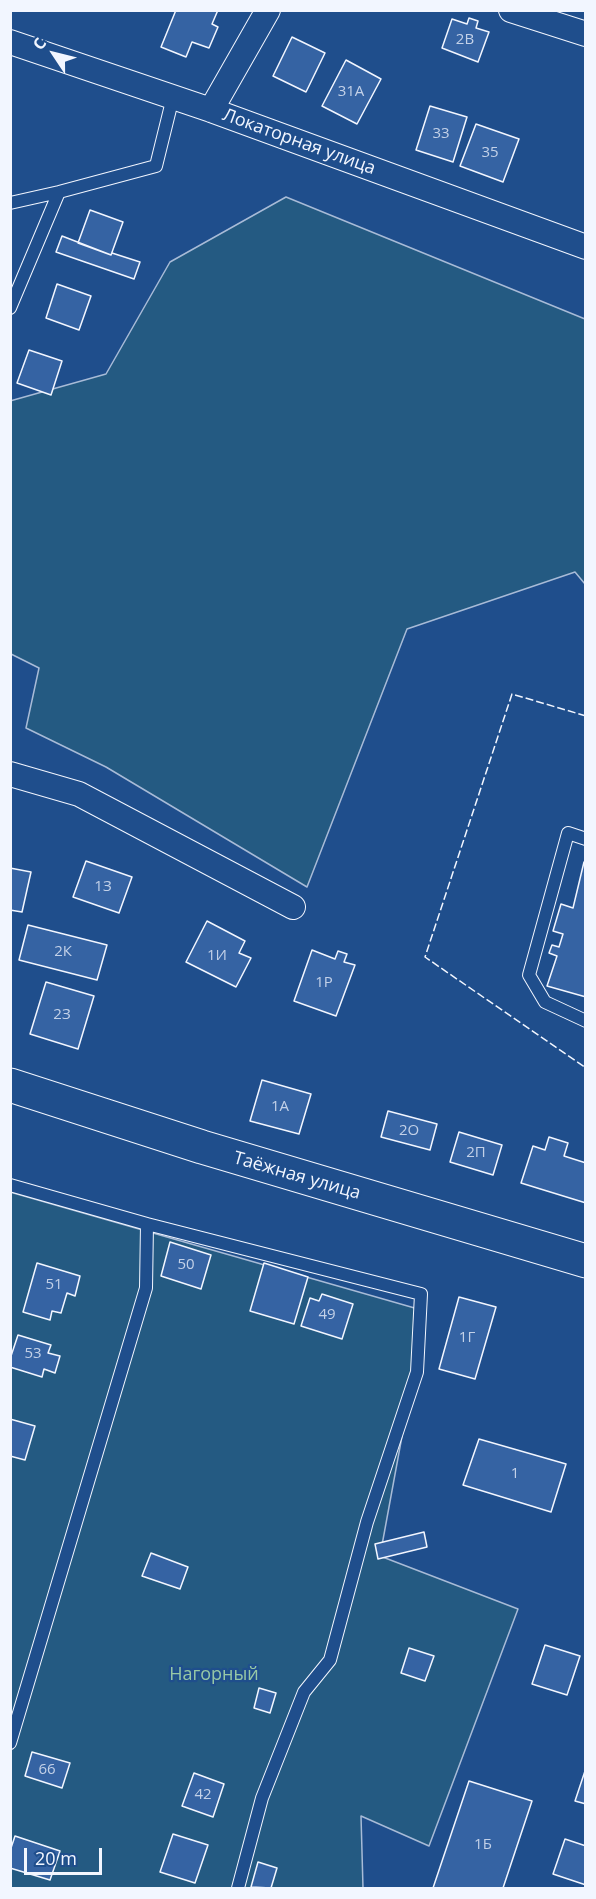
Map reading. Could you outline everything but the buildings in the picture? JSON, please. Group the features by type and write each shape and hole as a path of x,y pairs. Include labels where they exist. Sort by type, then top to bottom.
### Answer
{"street":[{"path":"211,110 268,10"},
{"path":"511,10 585,34"},
{"name":"Локаторная улица","path":"10,42 211,110 585,247"},
{"path":"10,774 79,794 293,907"},
{"name":"Таёжная улица","path":"10,1085 202,1148 585,1261"}],"lane":[{"path":"10,203 156,166 173,98"},
{"path":"10,308 59,192"},
{"path":"585,838 568,833 529,975 545,1002 585,1021"},
{"path":"10,1185 147,1224 421,1294 417,1372 368,1522 330,1660 304,1692 262,1798 238,1888"},
{"path":"10,1743 146,1288 147,1224"}],"green space":[{"path":"286,197 585,319 585,584 575,572 407,629 307,887 106,767 26,728 39,668 11,654 10,401 106,374 170,262"},
{"name":"Нагорный","path":"10,1192 425,1311 380,1556 518,1609 429,1846 361,1816 363,1888 11,1888"}],"fence":[{"path":"586,716 512,694 425,957 586,1068"}]}
